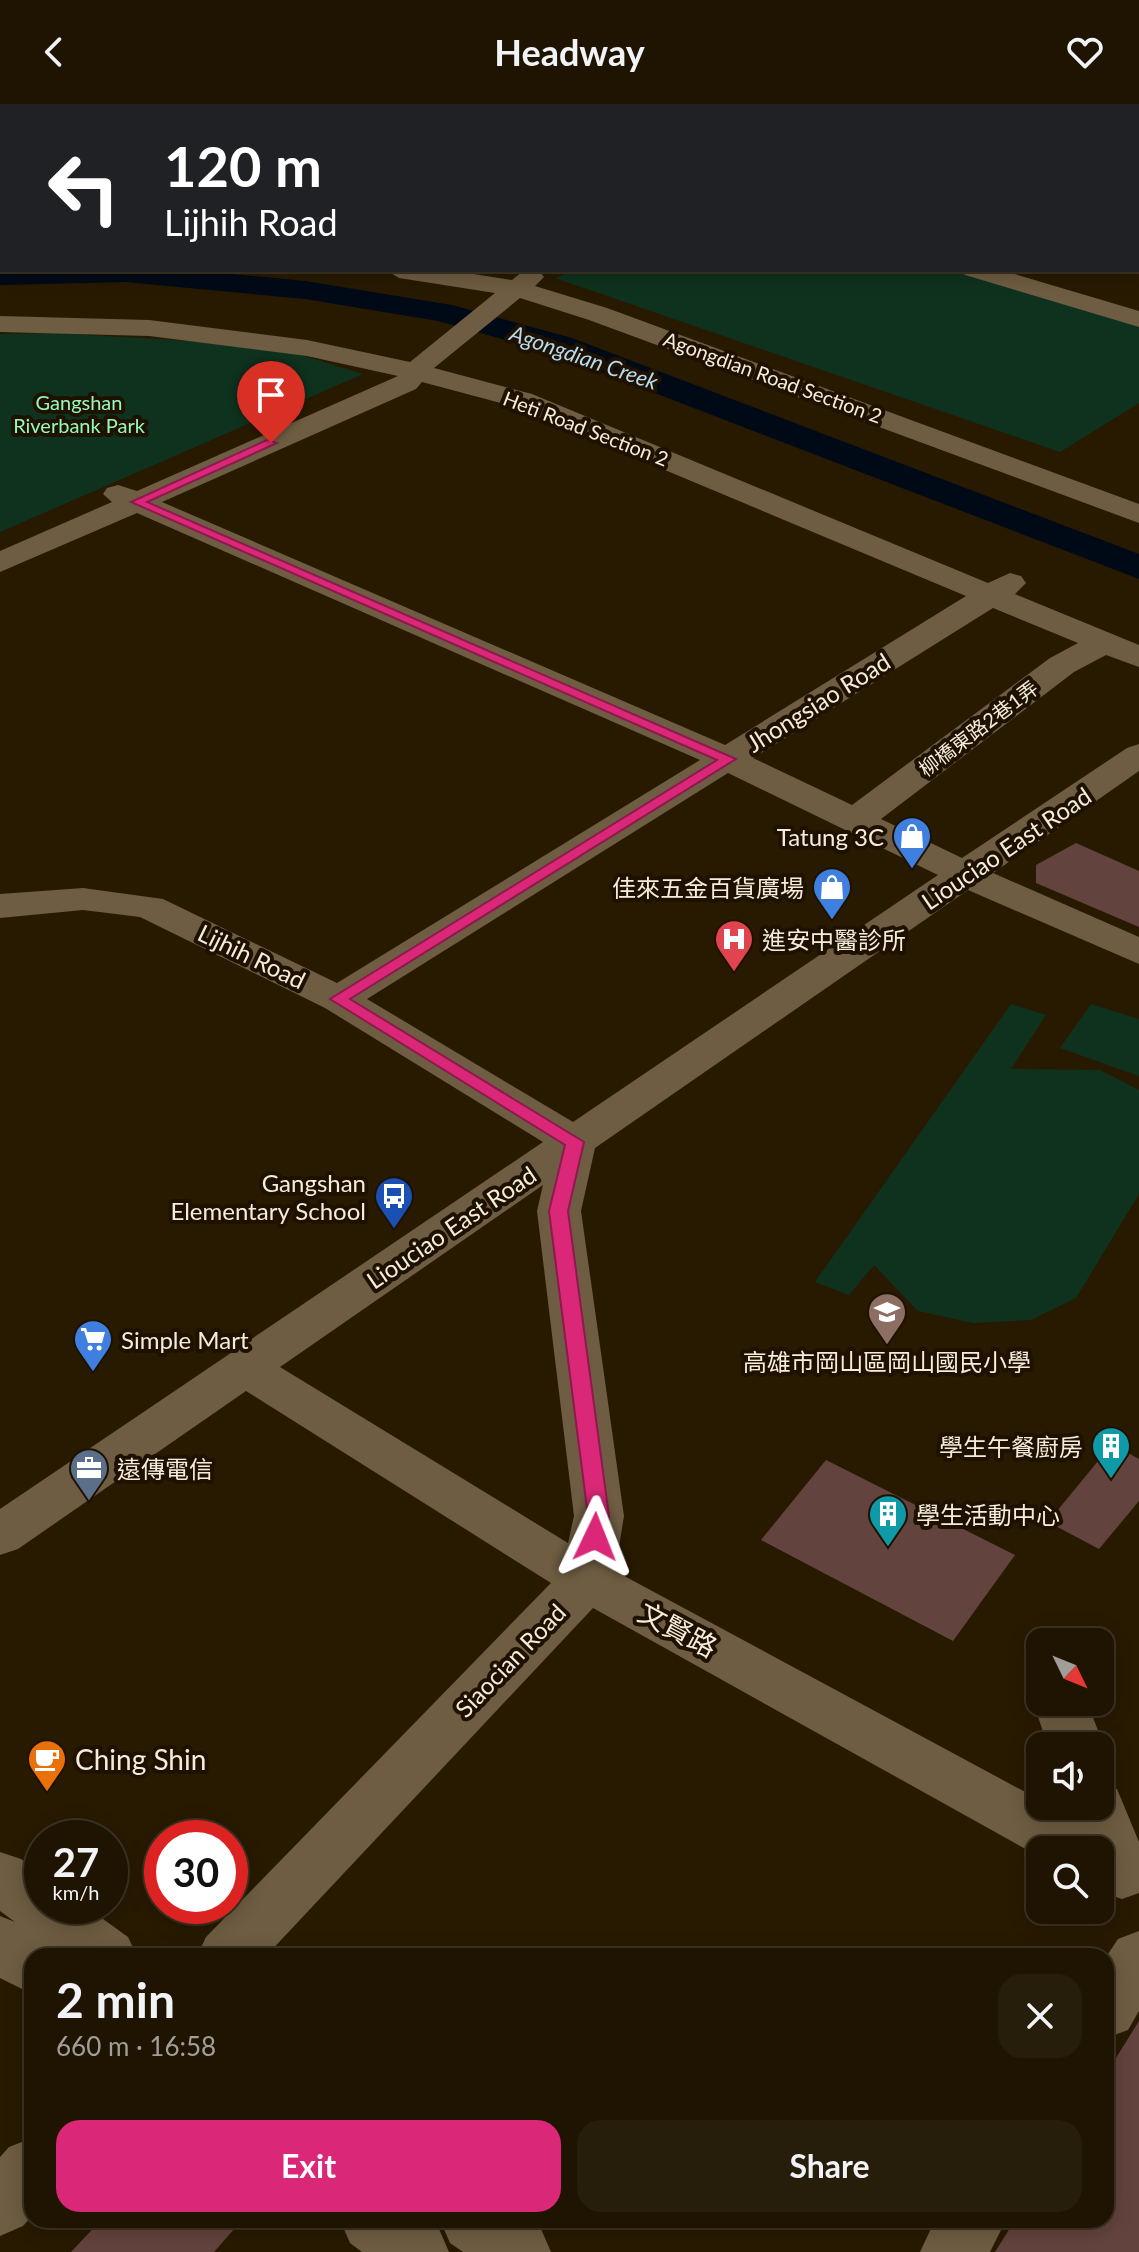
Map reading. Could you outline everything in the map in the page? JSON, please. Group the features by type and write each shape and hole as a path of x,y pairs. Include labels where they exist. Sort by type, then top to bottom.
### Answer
{"street":[{"name":"Agongdian Road Section 2","path":"434,272 523,277"},
{"name":"Agongdian Road Section 2","path":"493,272 523,277 693,347 875,406 1034,466 1139,514"},
{"path":"981,272 1139,319"},
{"path":"1023,272 1139,308"},
{"path":"0,546 128,498 406,383 421,364 523,277"},
{"name":"Heti Road Section 2","path":"0,313 166,318 421,364 522,400 1002,587 1139,635"},
{"name":"Heti Road Section 2","path":"0,324 149,328 421,364"},
{"name":"Agongdian Road Section 2","path":"1034,466 1139,496"},
{"path":"0,563 128,498"},
{"path":"128,498 728,759 967,875 1139,952"},
{"name":"Heti Road Section 2","path":"1002,587 1139,657"},
{"name":"Jhongsiao Road","path":"339,999 1002,587"},
{"name":"柳橋東路2巷1弄","path":"855,821 1062,665 1105,642"},
{"name":"Liouciao East Road","path":"0,1535 1139,755"},
{"name":"Lijhih Road","path":"0,906 83,899 131,902 217,937 339,999 575,1142"},
{"path":"575,1142 559,1211 599,1516 587,1580"},
{"name":"文賢路","path":"245,1368 587,1580 1054,1836"},
{"name":"Siaocian Road","path":"235,1948 587,1580"},
{"path":"0,1877 96,1948"},
{"path":"0,1943 24,1961"},
{"path":"1114,1997 1139,1958"},
{"path":"0,2204 24,2178"},
{"path":"384,2228 416,2252"},
{"path":"484,2228 518,2252"},
{"path":"953,2252 968,2228"}],"green space":[{"path":"569,272 966,272 1139,324 1139,403 1060,452 555,278"},
{"name":"Gangshan Riverbank Park","path":"54,333 190,341 291,352 363,374 0,532 0,334"},
{"path":"1011,1004 1046,1015 1011,1069 1100,1070 1139,1090 1139,1194 1076,1298 1031,1320 973,1323 918,1311 874,1265 849,1295 815,1282"},
{"path":"1091,1004 1139,1019 1139,1076 1060,1048"}],"building":[{"path":"1076,843 1139,871 1139,927 1036,883 1036,865"},
{"name":"學生午餐廚房","path":"1112,1444 1139,1459 1139,1501 1099,1549 1048,1522"},
{"name":"學生活動中心","path":"826,1460 1015,1555 953,1641 761,1540"},
{"path":"1139,2021 1139,2252 995,2252 1010,2228 1114,2228 1114,2061"},
{"path":"94,2228 235,2228 214,2252 71,2252"}],"waterway":[{"name":"Agongdian Creek","path":"0,276 125,273 305,290 441,312 560,345 1139,567"}],"place":[{"name":"Tatung 3C","path":"912,870"},
{"name":"佳來五金百貨廣場","path":"832,921"},
{"name":"進安中醫診所","path":"734,973"},
{"name":"Gangshan Elementary School","path":"394,1230"},
{"name":"高雄市岡山區岡山國民小學","path":"887,1346"},
{"name":"Simple Mart","path":"93,1373"},
{"name":"學生午餐廚房","path":"1111,1480"},
{"name":"遠傳電信","path":"89,1502"},
{"name":"學生活動中心","path":"888,1548"},
{"name":"Ching Shin","path":"47,1793"}],"route":[{"path":"271,443 137,502 728,759 339,999 575,1142 559,1211 599,1516 595,1537"}]}
